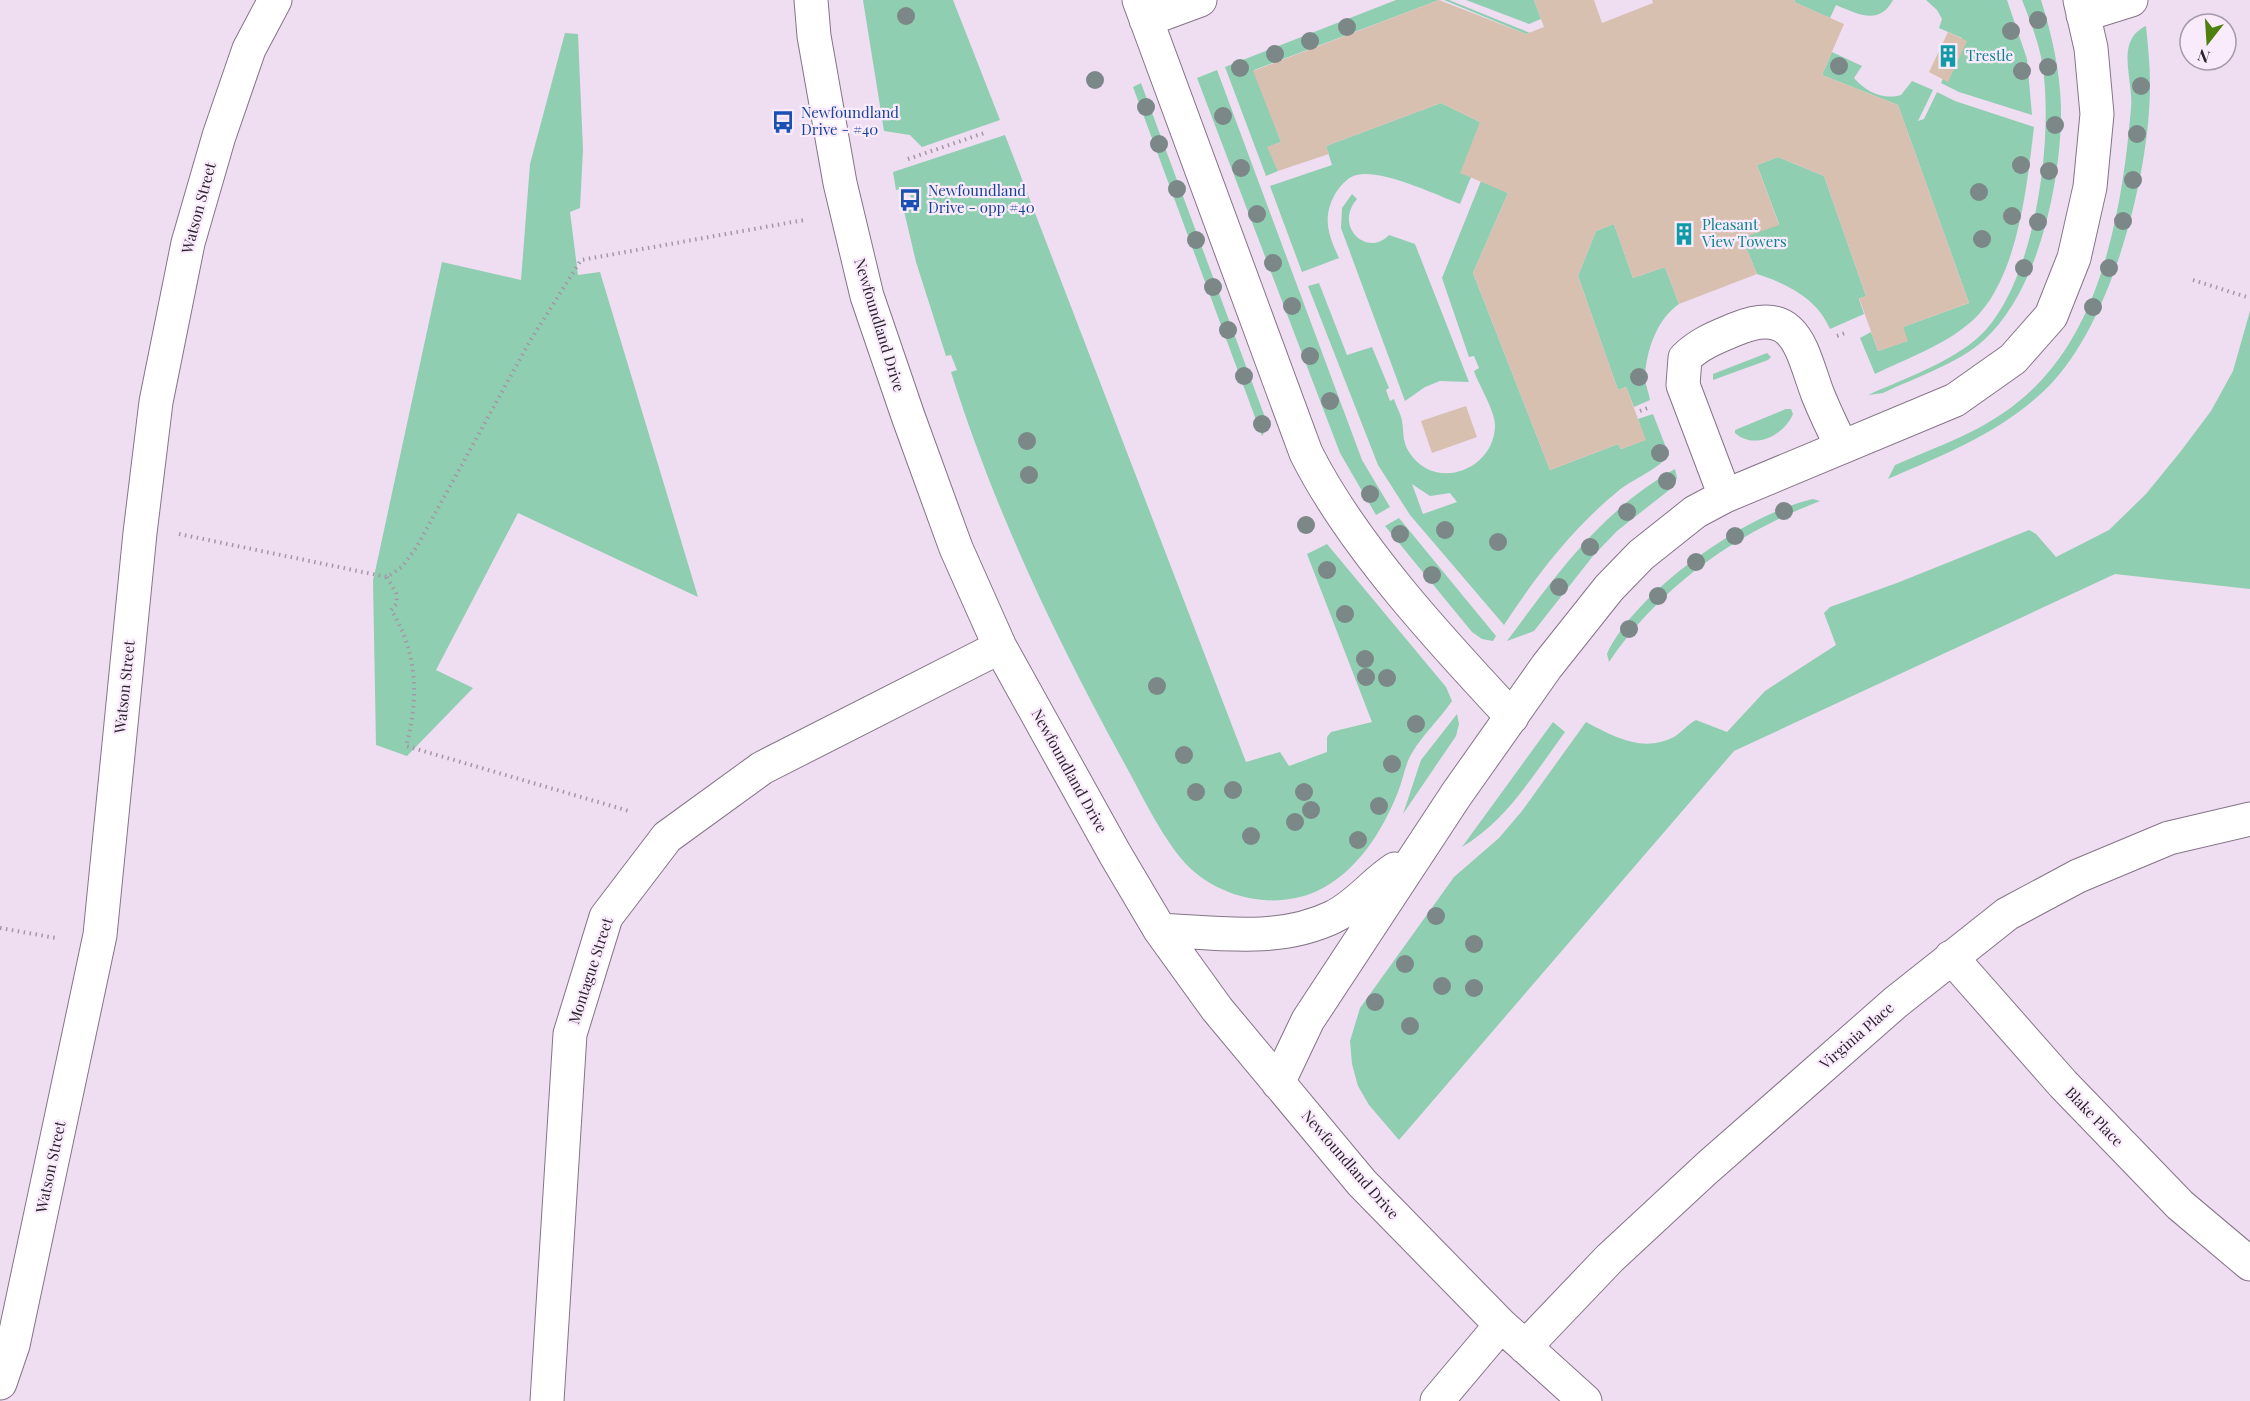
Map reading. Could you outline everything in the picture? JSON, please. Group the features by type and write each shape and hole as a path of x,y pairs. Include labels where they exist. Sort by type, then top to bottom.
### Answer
{"street":[{"name":"Watson Street","path":"0,1383 13,1345 100,935 140,533 156,402 188,243 219,136 249,49 275,0"},
{"name":"Newfoundland Drive","path":"811,0 814,36 840,183 867,296 956,548 1000,647 1160,930 1216,1009 1362,1183 1513,1336 1585,1401"},
{"path":"1200,0 1143,10 1306,453 1324,488 1393,580 1467,668 1512,717"},
{"path":"1278,1083 1308,1020 1413,862 1547,666 1609,588 1663,536 1695,512 1725,496 1841,445 1955,400 2013,359 2051,316 2074,258 2090,187 2097,114 2091,48 2082,8 2131,0"},
{"path":"1725,496 1683,385 1685,358 1700,344 1752,322 1773,321 1790,330 1803,351 1819,396 1841,445"},
{"name":"Montague Street","path":"547,1401 552,1357 570,1034 606,917 666,837 762,768 1000,647"},
{"name":"Virginia Place","path":"1437,1401 1610,1258 1707,1168 1951,957 2007,914 2078,876 2169,838 2250,819"},
{"path":"1160,930 1261,935 1292,930 1333,917 1360,901 1393,869 1413,862"},
{"name":"Blake Place","path":"1951,957 2063,1084 2180,1205 2250,1264"}],"path":[{"path":"908,159 987,132"},
{"path":"179,534 387,577 402,567 416,548 530,341 581,260 804,220"},
{"path":"2193,280 2250,298"},
{"path":"1640,411 1654,406"},
{"path":"387,577 396,594 397,603 392,610 412,656 416,701 406,746 628,811"},
{"path":"0,927 56,938"}],"green space":[{"path":"863,0 953,0 1000,120 922,147 910,135 884,131"},
{"path":"1396,0 1439,0 1254,70 1281,142 1268,147 1278,171 1266,176 1225,67"},
{"path":"1444,0 1449,0 1530,33 1526,34"},
{"path":"1466,0 1534,0 1541,19 1529,24"},
{"path":"1795,0 1893,0 1881,13 1868,16 1836,5 1830,18 1794,2"},
{"path":"1926,0 2007,0 2027,59 2032,115 1959,92 1941,83 1962,38 1939,28 1942,19 1937,10"},
{"path":"2022,0 2041,0 2055,53 2061,107 2057,167 2052,199 2033,264 2003,319 1974,348 1949,363 1883,393 1868,395 1937,364 1974,341 1995,318 2013,286 2026,249 2036,208 2043,166 2046,125 2041,57"},
{"path":"2146,26 2150,85 2143,161 2123,245 2109,286 2091,324 2071,358 2049,386 2013,416 1973,440 1888,479 1895,465 1979,428 2016,403 2051,369 2070,342 2099,279 2109,245 2128,141 2131,97 2128,51 2136,33"},
{"path":"565,33 578,34 583,150 580,208 570,212 578,275 600,272 698,597 518,513 436,670 473,688 407,756 376,745 373,581 442,262 521,280 530,164"},
{"path":"1832,52 1862,66 1854,78 1875,94 1901,95 1912,81 1933,90 1918,121 1924,119 1937,92 1955,101 2034,127 2018,230 2000,282 1988,303 1972,321 1950,337 1875,374 1860,338 1871,332 1878,351 1907,341 1903,327 1969,303 1898,105 1822,75"},
{"path":"1217,70 1362,460 1390,507 1376,515 1340,453 1197,78"},
{"path":"1141,83 1266,420 1268,427 1262,436 1133,87"},
{"path":"1441,103 1480,122 1471,177 1460,204 1394,179 1368,174 1353,176 1338,189 1328,212 1328,227 1339,258 1302,272 1270,186 1332,165 1326,146"},
{"path":"1005,135 1246,762 1280,752 1289,766 1327,752 1327,737 1331,732 1372,722 1307,554 1327,544 1446,687 1452,701 1412,753 1392,807 1376,836 1356,862 1331,883 1317,891 1285,900 1251,898 1219,888 1204,879 1181,859 1154,817 1072,664 1006,522 968,423 951,372 957,370 951,355 946,356 916,262 904,211 914,207 908,188 896,190 893,172"},
{"path":"1778,157 1824,176 1866,296 1859,299 1864,314 1830,329 1817,309 1800,294 1779,282 1757,274 1742,238 1779,224 1757,165"},
{"path":"1481,181 1508,193 1473,273 1550,470 1618,444 1621,449 1645,440 1638,419 1653,414 1669,455 1617,492 1570,537 1542,571 1504,625 1410,515 1378,465 1308,286 1319,283 1347,355 1372,347 1389,388 1386,390 1390,401 1394,399 1401,416 1404,440 1409,452 1420,464 1433,471 1447,473 1461,471 1474,465 1484,455 1492,442 1495,421 1474,371 1479,368 1474,356 1469,357 1442,278","holes":["1412,484 1430,496 1450,493 1457,502 1423,514"]},
{"path":"1352,194 1357,199 1349,220 1356,236 1372,243 1381,241 1389,235 1415,244 1469,382 1440,381 1425,387 1405,401 1341,228 1342,208"},
{"path":"1614,224 1633,278 1665,267 1679,304 1665,318 1650,346 1645,377 1650,400 1634,407 1626,387 1618,390 1578,276 1596,231"},
{"path":"2250,311 2250,589 2115,574 1734,751 1399,1140 1369,1105 1358,1086 1352,1064 1350,1041 1360,1008 1454,877 1499,838 1522,811 1586,722 1618,738 1651,744 1674,737 1696,720 1727,732 1765,691 1836,645 1824,613 1830,607 2029,530 2036,534 2056,557 2109,530 2146,494 2211,411 2233,371"},
{"path":"1767,353 1771,357 1768,360 1713,380 1713,374"},
{"path":"1791,409 1793,414 1789,421 1776,434 1768,438 1751,440 1735,433 1735,430"},
{"path":"1675,469 1677,478 1673,487 1617,531 1593,556 1534,631 1507,641 1562,568 1603,524 1649,485"},
{"path":"1813,499 1820,501 1758,530 1701,566 1651,610 1609,662 1607,654 1621,630 1667,581 1696,558 1757,520 1786,507"},
{"path":"1399,518 1496,636 1493,641 1482,639 1472,632 1385,526"},
{"path":"1457,714 1459,724 1456,736 1403,814 1421,760"},
{"path":"1553,722 1565,732 1531,780 1493,824 1462,847"}],"building":[{"name":"Pleasant View Towers","path":"1439,0 1526,34 1544,27 1534,0 1594,0 1602,23 1653,3 1652,0 1795,0 1794,2 1844,24 1822,75 1898,105 1969,303 1903,327 1908,341 1878,351 1859,298 1866,296 1824,176 1778,157 1757,165 1779,225 1742,238 1757,274 1679,304 1665,267 1633,278 1614,224 1596,231 1578,276 1618,390 1626,387 1646,440 1621,449 1618,444 1550,470 1473,273 1508,193 1460,173 1480,122 1441,103 1326,146 1329,154 1278,171 1267,147 1281,142 1253,71"},
{"name":"Trestle","path":"1948,32 1967,41 1948,82 1929,72"},
{"path":"1466,406 1477,437 1432,453 1421,421"}],"place":[{"name":"Trestle","path":"1948,56"},
{"name":"Newfoundland Drive - #40","path":"783,122"},
{"name":"Newfoundland Drive - opp #40","path":"910,200"},
{"name":"Pleasant View Towers","path":"1684,234"}]}
